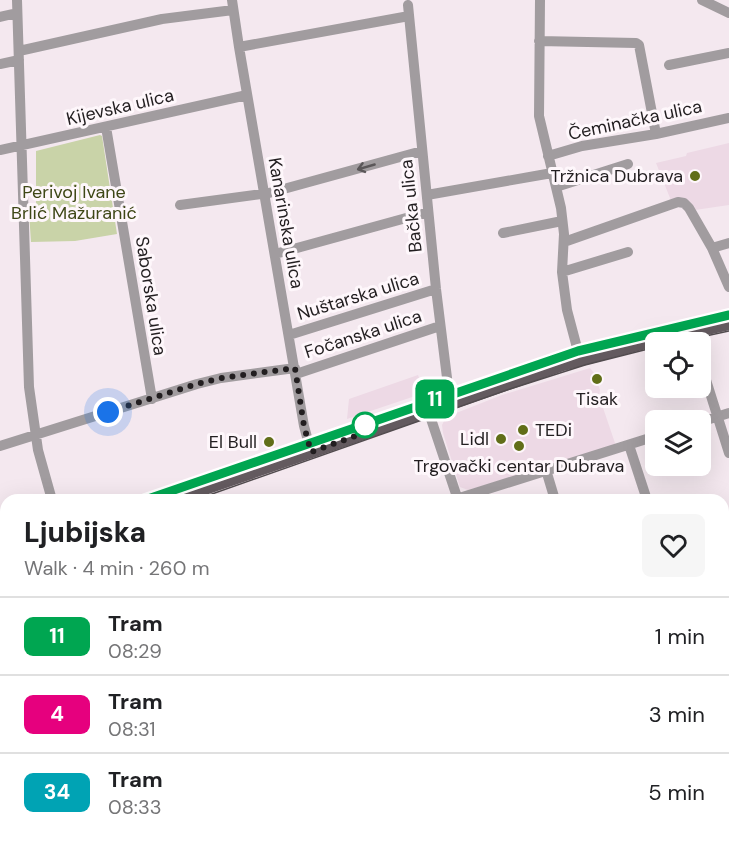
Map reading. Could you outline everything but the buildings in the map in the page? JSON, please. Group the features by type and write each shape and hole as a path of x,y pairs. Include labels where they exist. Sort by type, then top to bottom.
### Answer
{"main road":[{"path":"706,332 729,323"},
{"path":"188,494 580,359 645,346"}],"street":[{"path":"17,0 27,361 35,434 50,494"},
{"path":"540,0 539,116 562,221 564,242 562,272 567,310 580,359"},
{"path":"702,0 729,14"},
{"path":"0,64 19,56 162,19 233,5"},
{"name":"Kanarinska ulica","path":"233,5 304,426 311,452"},
{"name":"Bačka ulica","path":"239,47 409,10 436,289 450,402"},
{"path":"0,17 17,13"},
{"path":"539,41 636,43 639,45 656,134"},
{"path":"669,65 729,53"},
{"name":"Kijevska ulica","path":"0,150 247,95"},
{"name":"Čeminačka ulica","path":"548,156 582,147 729,118"},
{"name":"Saborska ulica","path":"106,127 152,399"},
{"path":"180,205 264,194 422,152"},
{"path":"556,187 628,164"},
{"path":"427,195 552,173"},
{"path":"564,242 678,202 684,203 712,248 729,287"},
{"path":"275,254 428,212"},
{"path":"503,233 562,221"},
{"path":"712,248 729,243"},
{"path":"562,272 628,252"},
{"name":"Nuštarska ulica","path":"289,335 436,289"},
{"name":"Fočanska ulica","path":"0,446 197,384 221,378 295,371 440,326"},
{"path":"711,395 729,453"},
{"path":"428,410 454,494"},
{"path":"711,418 729,413"},
{"path":"472,494 645,440"},
{"path":"629,445 644,494"},
{"path":"546,470 553,494"}],"shaded area":[{"name":"Tržnica Dubrava","path":"729,143 729,205 695,210 672,203 656,163"},
{"path":"590,368 600,390 599,396 616,446 468,490 460,487 443,433 442,425 446,417 502,395"},
{"path":"418,375 424,393 347,419 349,399"}],"green space":[{"name":"Perivoj Ivane Brlić Mažuranić","path":"102,136 117,234 75,241 31,242 29,213 36,212 36,151"}],"tram line":[{"path":"162,494 578,351 729,315"},
{"name":"11","path":"163,494 578,351 729,315"},
{"path":"711,335 729,331"},
{"path":"212,494 510,389 585,365 645,350"}],"place":[{"name":"Tržnica Dubrava","path":"695,176"},
{"name":"Tisak","path":"597,379"},
{"name":"TEDi","path":"523,430"},
{"name":"Lidl","path":"501,439"},
{"name":"El Bull","path":"269,442"},
{"name":"Trgovački centar Dubrava","path":"519,446"}],"route":[{"path":"108,412 221,378 295,368 304,426 311,452 369,431 365,425"}]}
